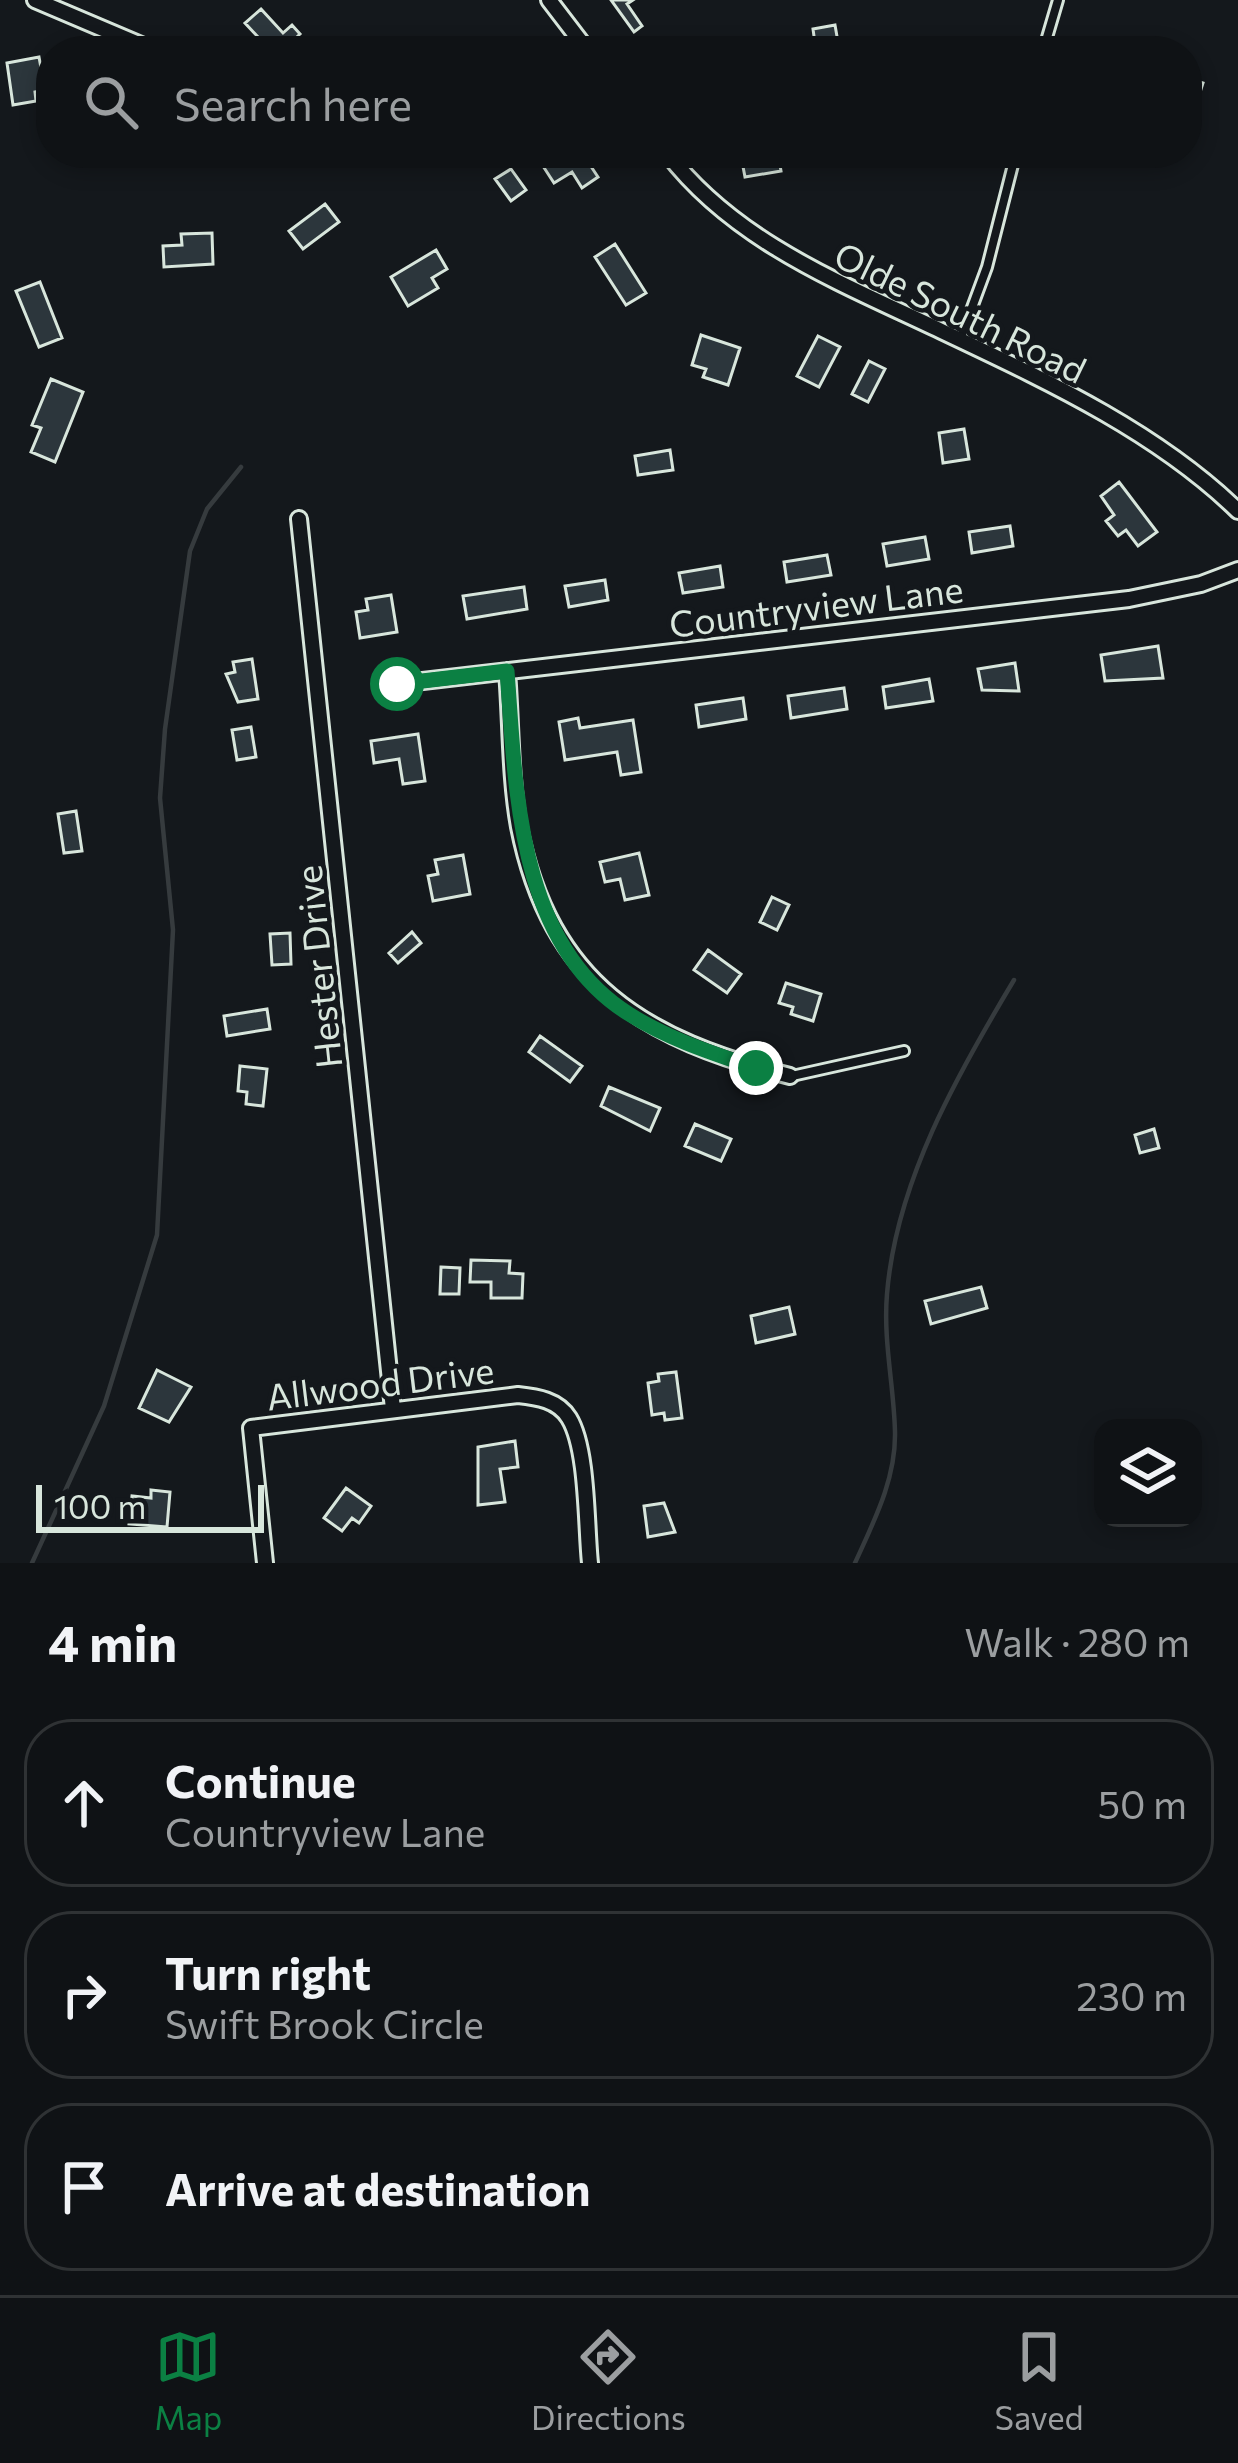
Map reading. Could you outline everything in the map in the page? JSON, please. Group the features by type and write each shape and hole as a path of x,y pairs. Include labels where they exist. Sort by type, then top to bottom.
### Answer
{"street":[{"path":"35,0 119,36"},
{"path":"549,0 577,36"},
{"name":"Olde South Road","path":"682,168 729,213 813,273 960,341 1121,424 1188,468 1238,512"},
{"name":"Hester Drive","path":"299,519 392,1409"},
{"name":"Countryview Lane","path":"397,684 1130,599 1201,584 1238,570"},
{"path":"507,671 518,822 530,872 585,974 625,1012 688,1046 790,1076"},
{"name":"Allwood Drive","path":"265,1563 251,1428 518,1395 544,1397 568,1417 578,1450 590,1563"}],"lane":[{"path":"1047,36 1058,0"},
{"path":"960,341 1012,168"},
{"path":"790,1076 904,1051"}],"building":[{"path":"611,0 633,0 627,4 642,26 634,32"},
{"path":"261,9 283,33 292,25 300,34 257,36 245,23"},
{"path":"835,25 837,36 814,36 813,29"},
{"path":"36,58 36,101 13,105 7,63"},
{"path":"544,168 592,168 598,177 582,188 572,172 554,183"},
{"path":"743,168 780,168 781,171 745,177"},
{"path":"511,169 526,190 511,201 495,179"},
{"path":"325,204 339,222 303,249 289,231"},
{"path":"212,233 213,264 164,267 163,246 182,245 181,234"},
{"path":"615,244 646,293 626,305 595,257"},
{"path":"436,250 447,269 432,278 438,288 408,306 391,277"},
{"path":"40,282 62,338 39,347 16,291"},
{"path":"701,335 740,348 728,385 703,377 706,369 692,365"},
{"path":"818,336 840,347 819,387 797,376"},
{"path":"869,361 885,369 868,402 852,394"},
{"path":"51,379 83,392 55,462 31,452 41,428 32,425"},
{"path":"964,429 969,459 943,463 939,433"},
{"path":"670,450 673,470 638,475 635,456"},
{"path":"1119,482 1157,532 1138,546 1126,530 1118,536 1106,521 1114,515 1101,496"},
{"path":"1010,526 1013,546 972,553 969,532"},
{"path":"925,537 929,559 887,566 883,544"},
{"path":"827,555 831,575 787,582 784,562"},
{"path":"720,566 723,587 683,593 679,573"},
{"path":"605,580 608,600 569,607 565,586"},
{"path":"524,587 527,609 467,619 463,596"},
{"path":"391,595 397,632 360,638 356,612 368,610 366,599"},
{"path":"1158,646 1163,678 1105,681 1101,655"},
{"path":"252,659 258,699 238,702 226,674 235,672 233,662"},
{"path":"1015,663 1019,691 982,690 978,669"},
{"path":"929,679 933,701 886,708 883,687"},
{"path":"844,688 847,709 791,718 788,696"},
{"path":"743,698 746,719 699,727 696,705"},
{"path":"578,718 580,728 633,720 641,772 621,775 617,752 565,760 559,722"},
{"path":"251,727 256,757 237,760 232,730"},
{"path":"418,734 425,781 403,784 399,759 374,763 371,741"},
{"path":"76,811 82,851 64,853 58,814"},
{"path":"639,853 649,895 625,900 620,879 605,882 600,862"},
{"path":"463,855 470,894 433,901 428,876 438,874 435,860"},
{"path":"772,897 789,905 777,930 760,922"},
{"path":"412,932 421,943 398,963 389,953"},
{"path":"290,933 291,964 272,965 270,934"},
{"path":"708,950 741,974 727,993 694,970"},
{"path":"786,983 821,994 813,1021 791,1014 793,1007 779,1003"},
{"path":"267,1009 270,1029 227,1036 224,1016"},
{"path":"540,1036 582,1066 570,1082 529,1052"},
{"path":"240,1066 267,1069 263,1106 246,1104 247,1092 238,1091"},
{"path":"609,1087 660,1108 650,1131 601,1106"},
{"path":"695,1124 731,1139 721,1161 685,1146"},
{"path":"1154,1129 1159,1148 1140,1153 1135,1135"},
{"path":"471,1260 510,1261 509,1273 523,1274 522,1298 491,1298 491,1282 470,1282"},
{"path":"441,1267 460,1268 459,1294 440,1294"},
{"path":"981,1287 987,1308 931,1324 925,1301"},
{"path":"789,1307 795,1334 756,1343 751,1316"},
{"path":"157,1370 191,1387 169,1422 139,1408"},
{"path":"676,1372 682,1418 665,1420 664,1413 652,1415 648,1383 659,1381 658,1374"},
{"path":"515,1441 518,1467 500,1469 505,1502 478,1505 478,1447"},
{"path":"346,1488 371,1506 359,1523 352,1518 342,1531 324,1518"},
{"path":"151,1490 170,1492 167,1527 129,1524 132,1496 151,1498"},
{"path":"664,1503 675,1532 648,1537 644,1506"}],"waterway":[{"path":"32,1563 104,1406 157,1235 173,930 160,798 165,729 190,551 207,509 241,467"},
{"path":"855,1563 892,1466 894,1415 886,1312 903,1211 951,1092 1014,980"}],"route":[{"path":"397,684 507,671 518,822 530,872 556,928 585,974 625,1012 688,1046 756,1068"}]}
